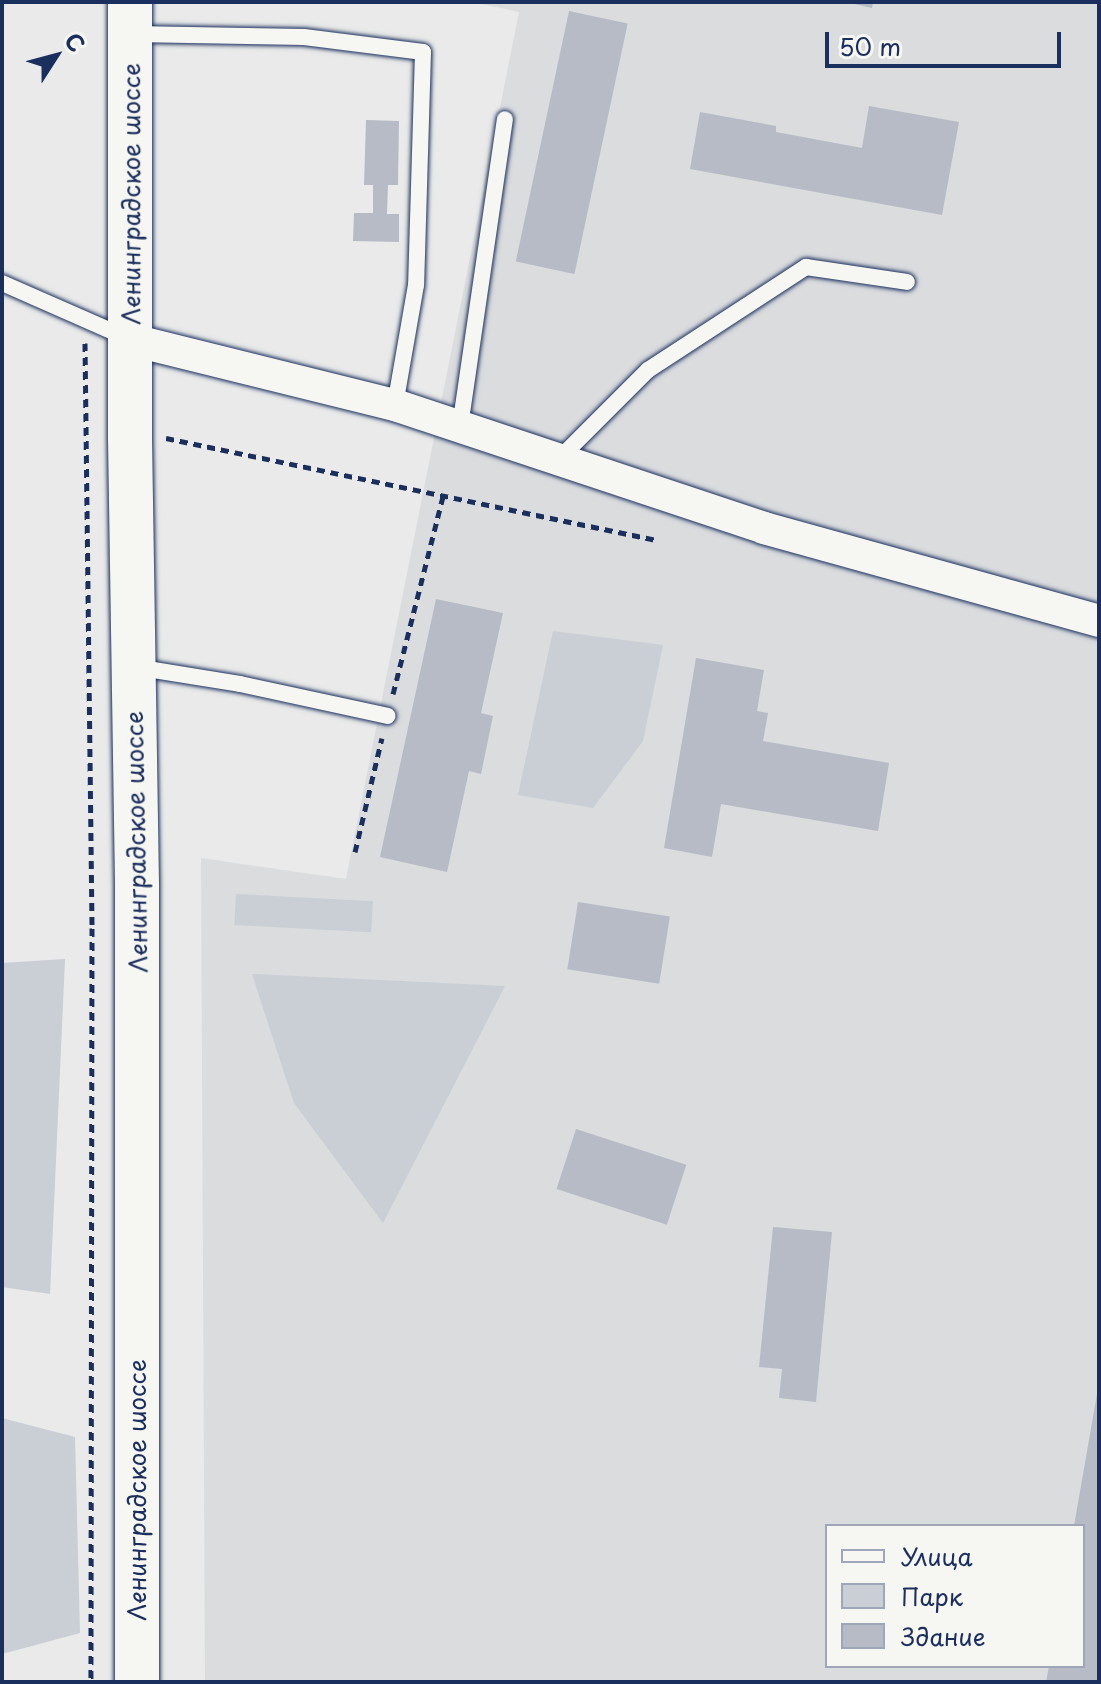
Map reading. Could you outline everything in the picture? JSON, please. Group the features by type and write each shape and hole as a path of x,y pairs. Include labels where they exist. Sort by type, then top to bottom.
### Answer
{"main road":[{"name":"Ленинградское шоссе","path":"130,18 137,1682"}],"street":[{"path":"132,340 395,405 764,528 1097,613"}],"lane":[{"path":"130,18 423,52 416,285 395,405"},
{"path":"460,427 505,119"},
{"path":"560,458 648,370 806,267 907,282"},
{"path":"2,283 132,340"},
{"path":"134,666 240,684 388,716"}],"path":[{"path":"84,317 93,959 91,1682"},
{"path":"86,433 130,438 179,437 657,540"},
{"path":"355,852 444,493"}],"shaded area":[{"path":"472,2 1099,2 1099,1682 205,1682 201,858 346,879 519,12"}],"green space":[{"path":"553,631 663,645 643,741 593,808 518,795"},
{"path":"236,894 373,901 371,932 234,925"},
{"path":"65,959 50,1294 2,1287 2,963"},
{"path":"252,974 505,986 383,1223 294,1103"},
{"path":"2,1418 75,1437 80,1633 2,1654"}],"building":[{"path":"846,2 873,2 872,8"},
{"path":"569,11 628,23 574,274 516,261"},
{"path":"869,106 959,122 942,215 690,169 700,112 776,126 776,132 862,148"},
{"path":"366,120 399,121 398,185 388,185 387,214 399,214 399,242 353,241 354,213 373,213 373,185 364,185"},
{"path":"436,599 503,613 481,713 493,716 481,774 469,771 447,872 380,857"},
{"path":"696,658 764,670 757,711 768,713 763,741 889,763 878,831 721,804 712,857 664,848"},
{"path":"578,902 670,917 659,984 567,969"},
{"path":"576,1129 686,1165 667,1225 557,1189"},
{"path":"773,1227 832,1232 816,1402 779,1398 782,1369 759,1367"},
{"path":"1097,1394 1099,1682 1046,1682 1049,1668 1085,1668 1085,1524 1074,1524"}]}
